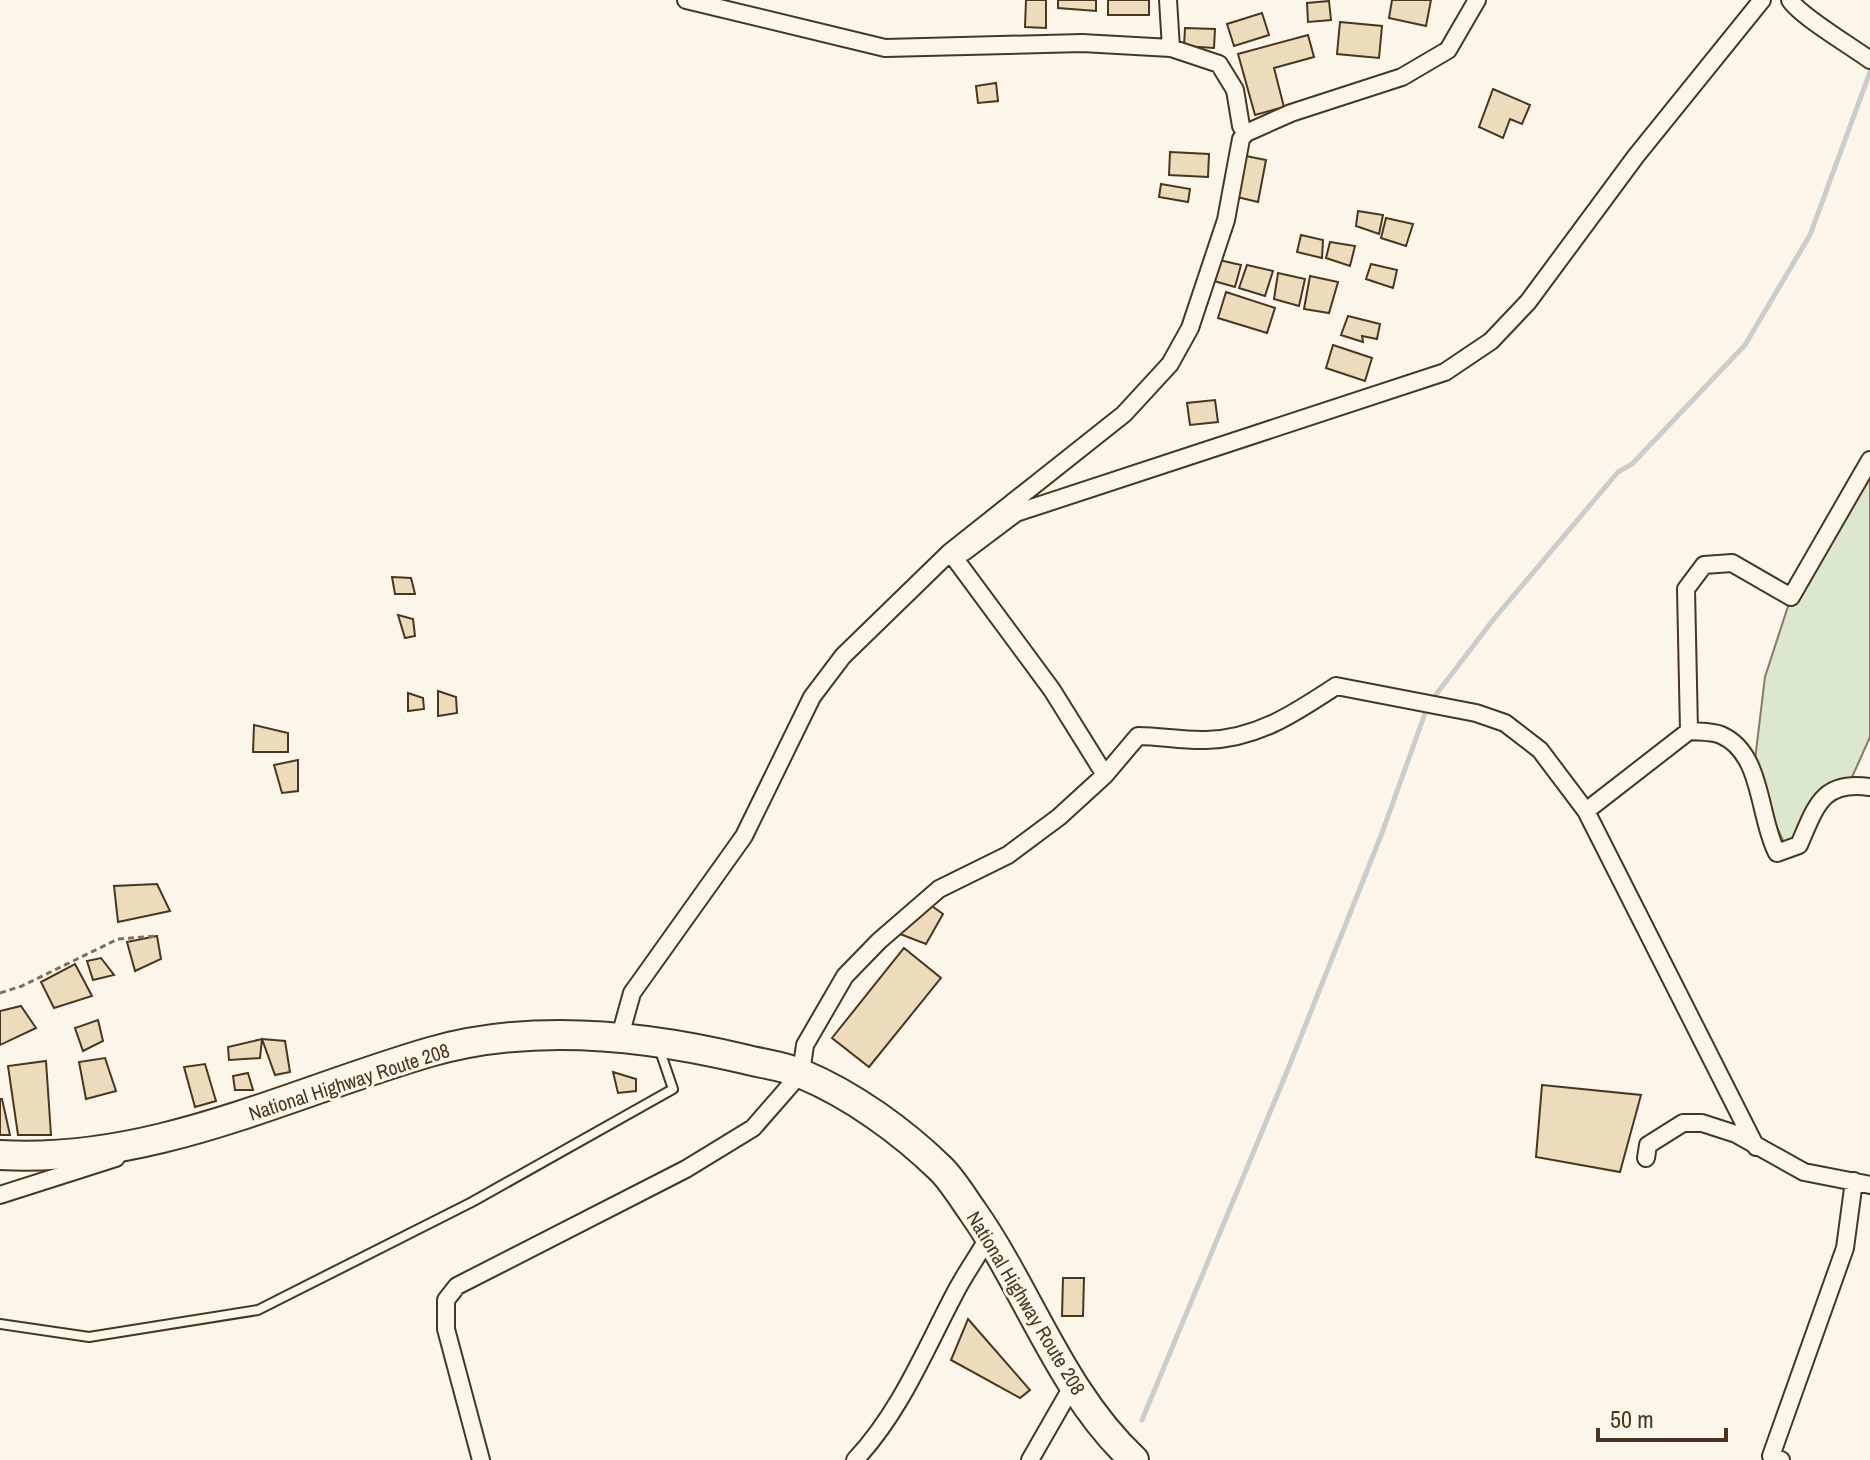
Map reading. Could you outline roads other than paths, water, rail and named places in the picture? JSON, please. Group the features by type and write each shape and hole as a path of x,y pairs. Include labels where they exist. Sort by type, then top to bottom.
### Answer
{"highway":[{"name":"National Highway Route 208","path":"0,1155 96,1150 213,1127 433,1051 532,1036 620,1036 702,1049 801,1073 886,1123 943,1170 989,1236 1073,1385 1115,1442 1134,1460"}],"street":[{"path":"686,0 885,48 1082,43 1171,48 1219,64 1235,90 1241,126 1246,133"},
{"path":"1168,0 1171,48"},
{"path":"620,1036 632,993 744,836 812,697 843,656 953,555 1124,414 1170,364 1190,328 1226,220 1236,156 1246,133 1291,113 1402,77 1448,50 1477,0"},
{"path":"953,555 1016,513 1445,372 1491,341 1528,302 1636,156 1762,0"},
{"path":"1790,0 1796,10 1870,60"},
{"path":"1689,731 1686,589 1693,576 1704,565 1732,563 1791,597 1870,460"},
{"path":"953,555 1052,690 1105,775"},
{"path":"481,1460 446,1329 446,1300 457,1286 686,1169 753,1128 801,1073 805,1045 845,976 879,941 939,889 1008,855 1105,775 1138,736 1207,740 1234,737 1277,724 1336,686 1476,713 1505,723 1540,750 1586,811 1756,1147"},
{"path":"1586,811 1689,731 1720,734 1745,753 1767,834 1777,853 1799,845 1815,807 1834,787 1849,784 1870,787"},
{"path":"1646,1158 1648,1145 1683,1123 1713,1127 1804,1172 1862,1183 1845,1248 1771,1456 1781,1460"},
{"path":"0,1195 213,1127"},
{"path":"855,1460 895,1408 931,1345 954,1295 989,1236"},
{"path":"1030,1460 1073,1385"}],"lane":[{"path":"0,1324 89,1337 258,1310 472,1202 673,1089 657,1042"}],"waterway":[{"path":"1142,1420 1288,1069 1382,833 1428,705 1493,620 1618,472 1632,464 1745,345 1810,235 1870,72"}]}
